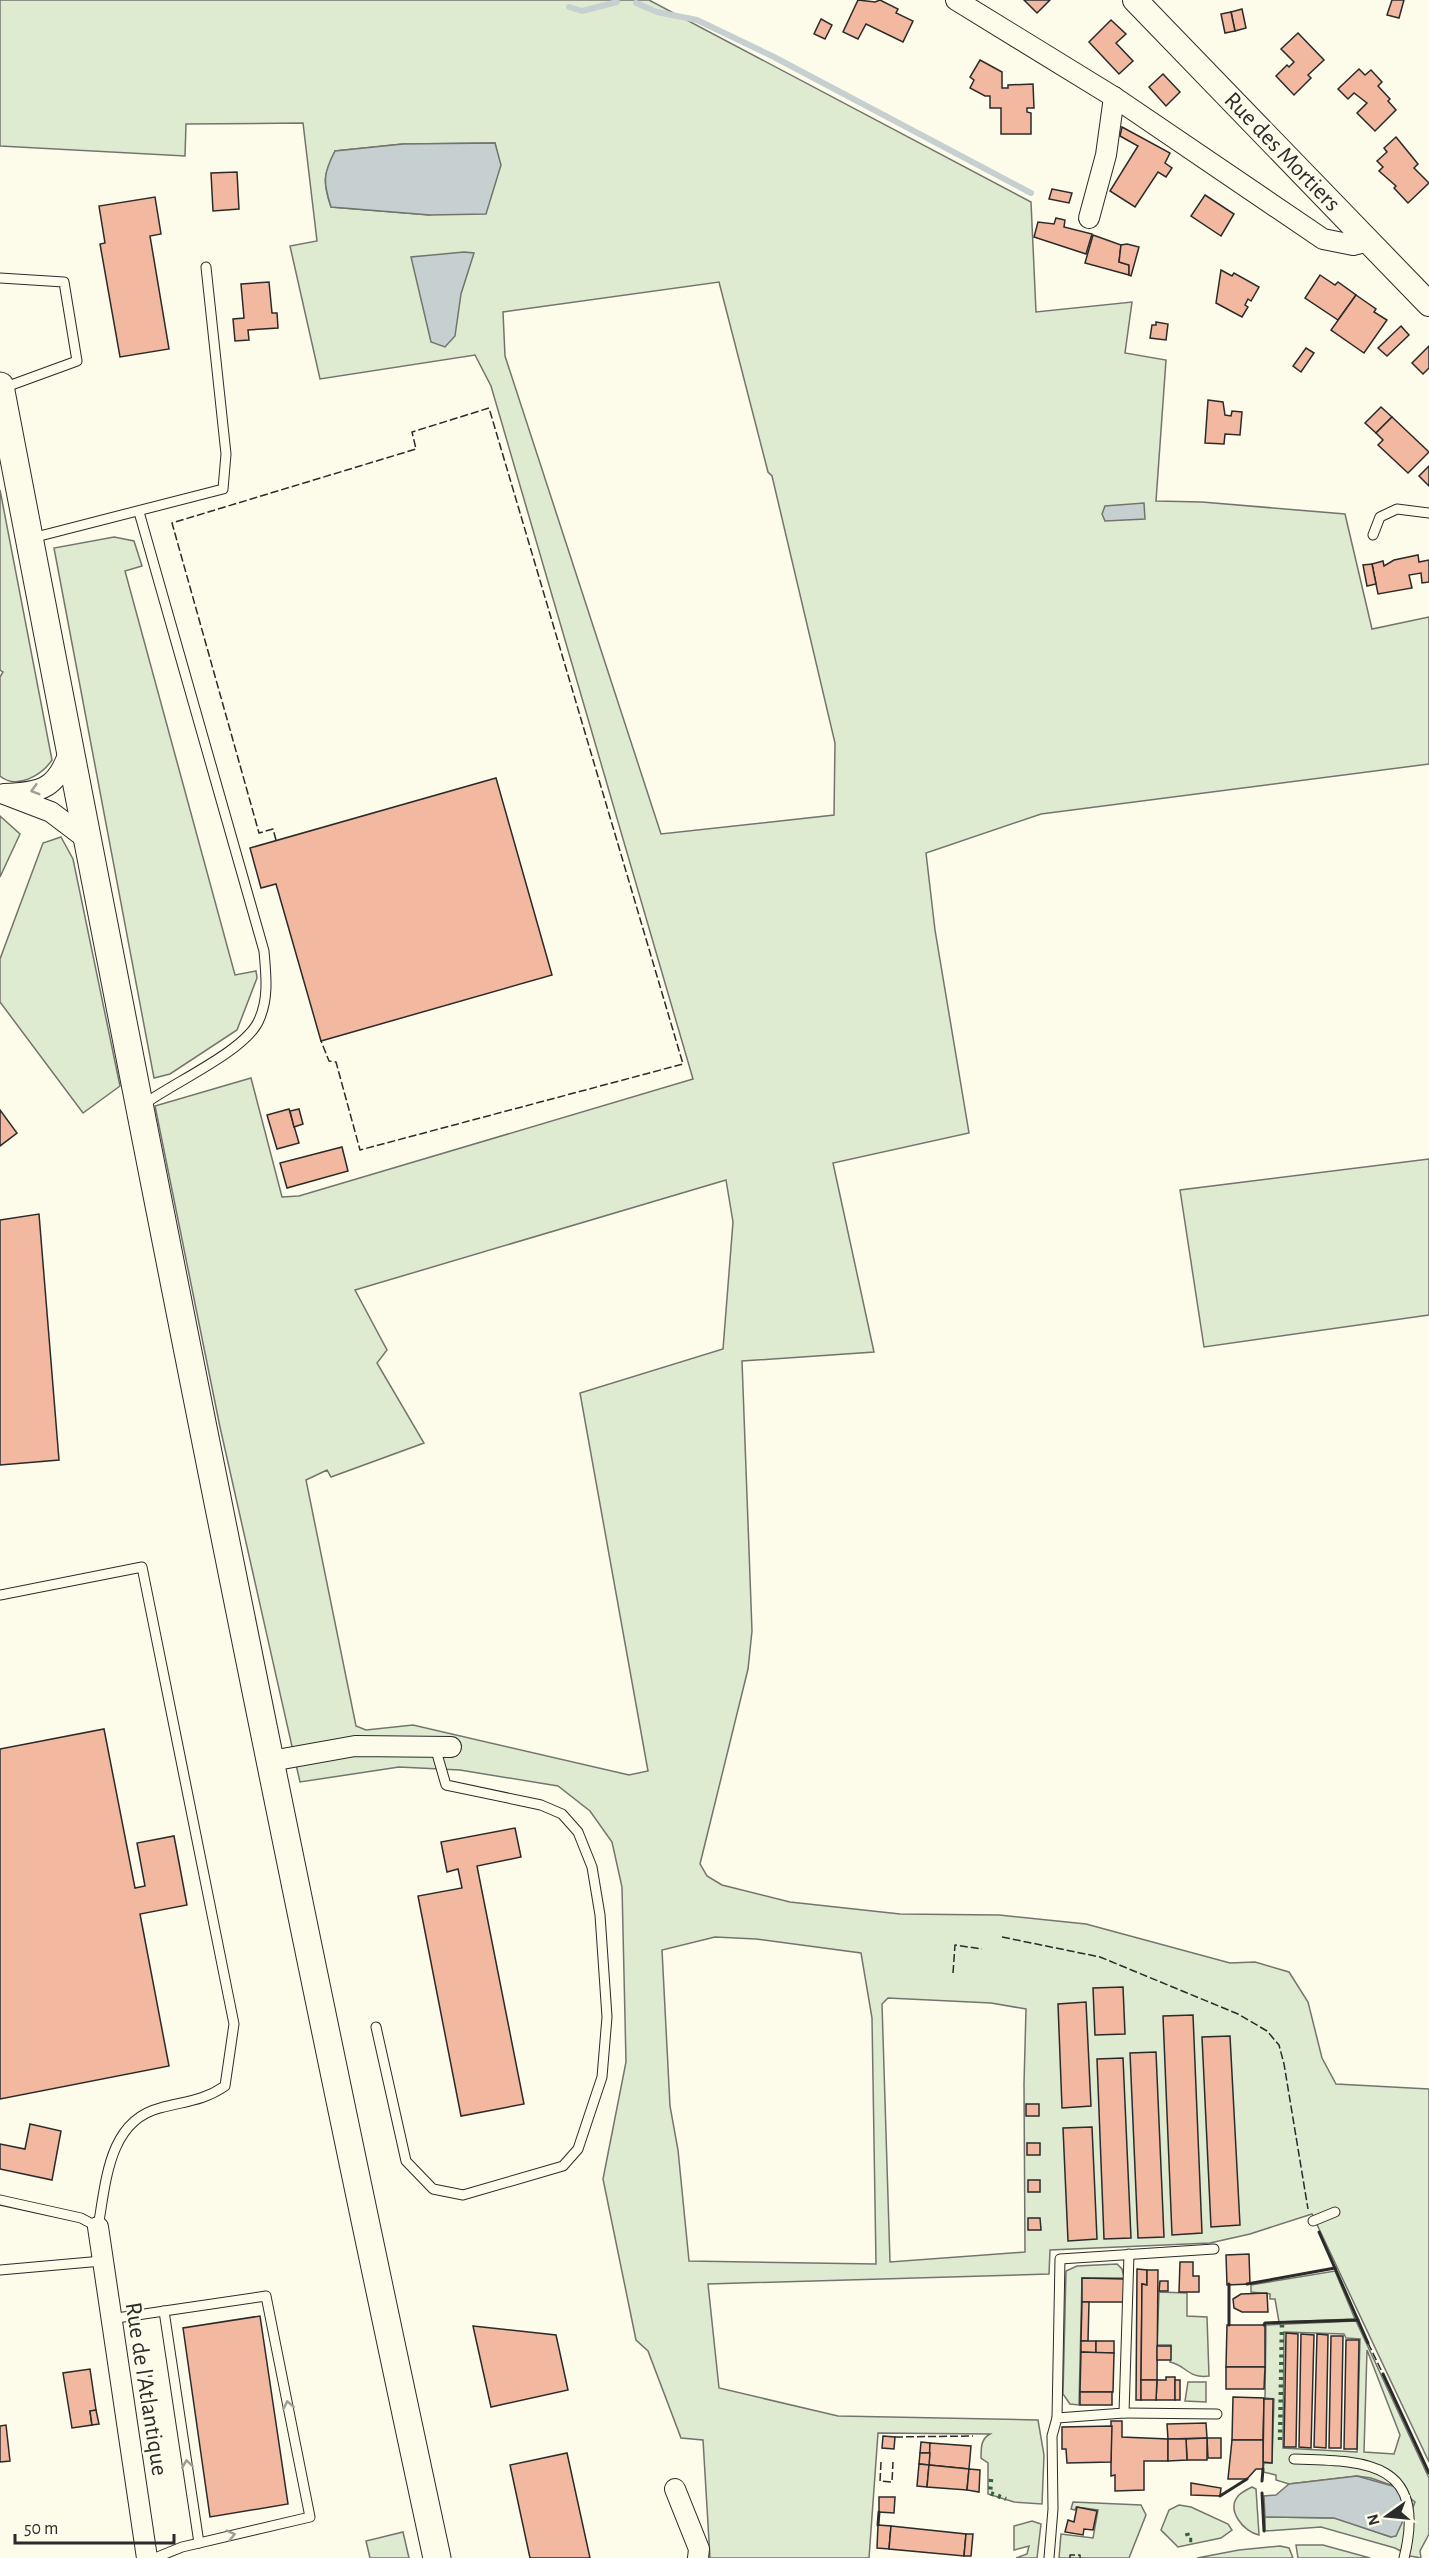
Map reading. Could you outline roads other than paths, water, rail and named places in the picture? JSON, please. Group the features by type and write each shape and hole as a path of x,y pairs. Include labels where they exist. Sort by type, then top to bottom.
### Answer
{"main road":[{"path":"0,388 87,840 272,1761 371,2251 437,2558"}],"street":[{"path":"956,0 1114,97 1323,239 1353,245 1368,241"},
{"name":"Rue des Mortiers","path":"1135,0 1429,304"},
{"path":"1089,218 1106,155 1114,97"},
{"path":"2,793 38,791 50,784 60,776 70,749"},
{"path":"2,793 51,812 87,840"},
{"path":"272,1761 355,1746 443,1747"},
{"name":"Rue de l'Atlantique","path":"98,2227 109,2319 147,2558"},
{"path":"675,2489 699,2549 698,2558"}],"lane":[{"path":"29,539 223,489 226,454 206,267"},
{"path":"0,278 64,282 77,361 0,388"},
{"path":"1373,535 1380,517 1397,509 1429,513"},
{"path":"139,512 264,951 267,991 259,1022 242,1043 158,1094 141,1107"},
{"path":"0,1595 142,1568 234,2024 231,2059 225,2086 208,2098 158,2108 138,2116 121,2134 109,2167 98,2227 81,2218 0,2200"},
{"path":"376,2027 406,2161 433,2189 463,2194 563,2166 578,2149 602,2077 607,2017 600,1915 591,1866 578,1832 562,1814 542,1805 446,1785 443,1747"},
{"path":"1313,2221 1335,2212"},
{"path":"1049,2558 1053,2509 1052,2436 1057,2418 1060,2259 1214,2249"},
{"path":"1124,2413 1129,2254"},
{"path":"0,2270 102,2261"},
{"path":"109,2319 266,2296 310,2517 199,2543 155,2558"},
{"path":"164,2311 199,2543"},
{"path":"1057,2418 1124,2413 1217,2414"},
{"path":"1294,2459 1378,2464 1406,2476"},
{"path":"1404,2558 1415,2541 1421,2523"}],"waterway":[{"path":"569,7 582,11 617,2"},
{"path":"636,3 657,12 697,20 774,57 1031,193"}]}
